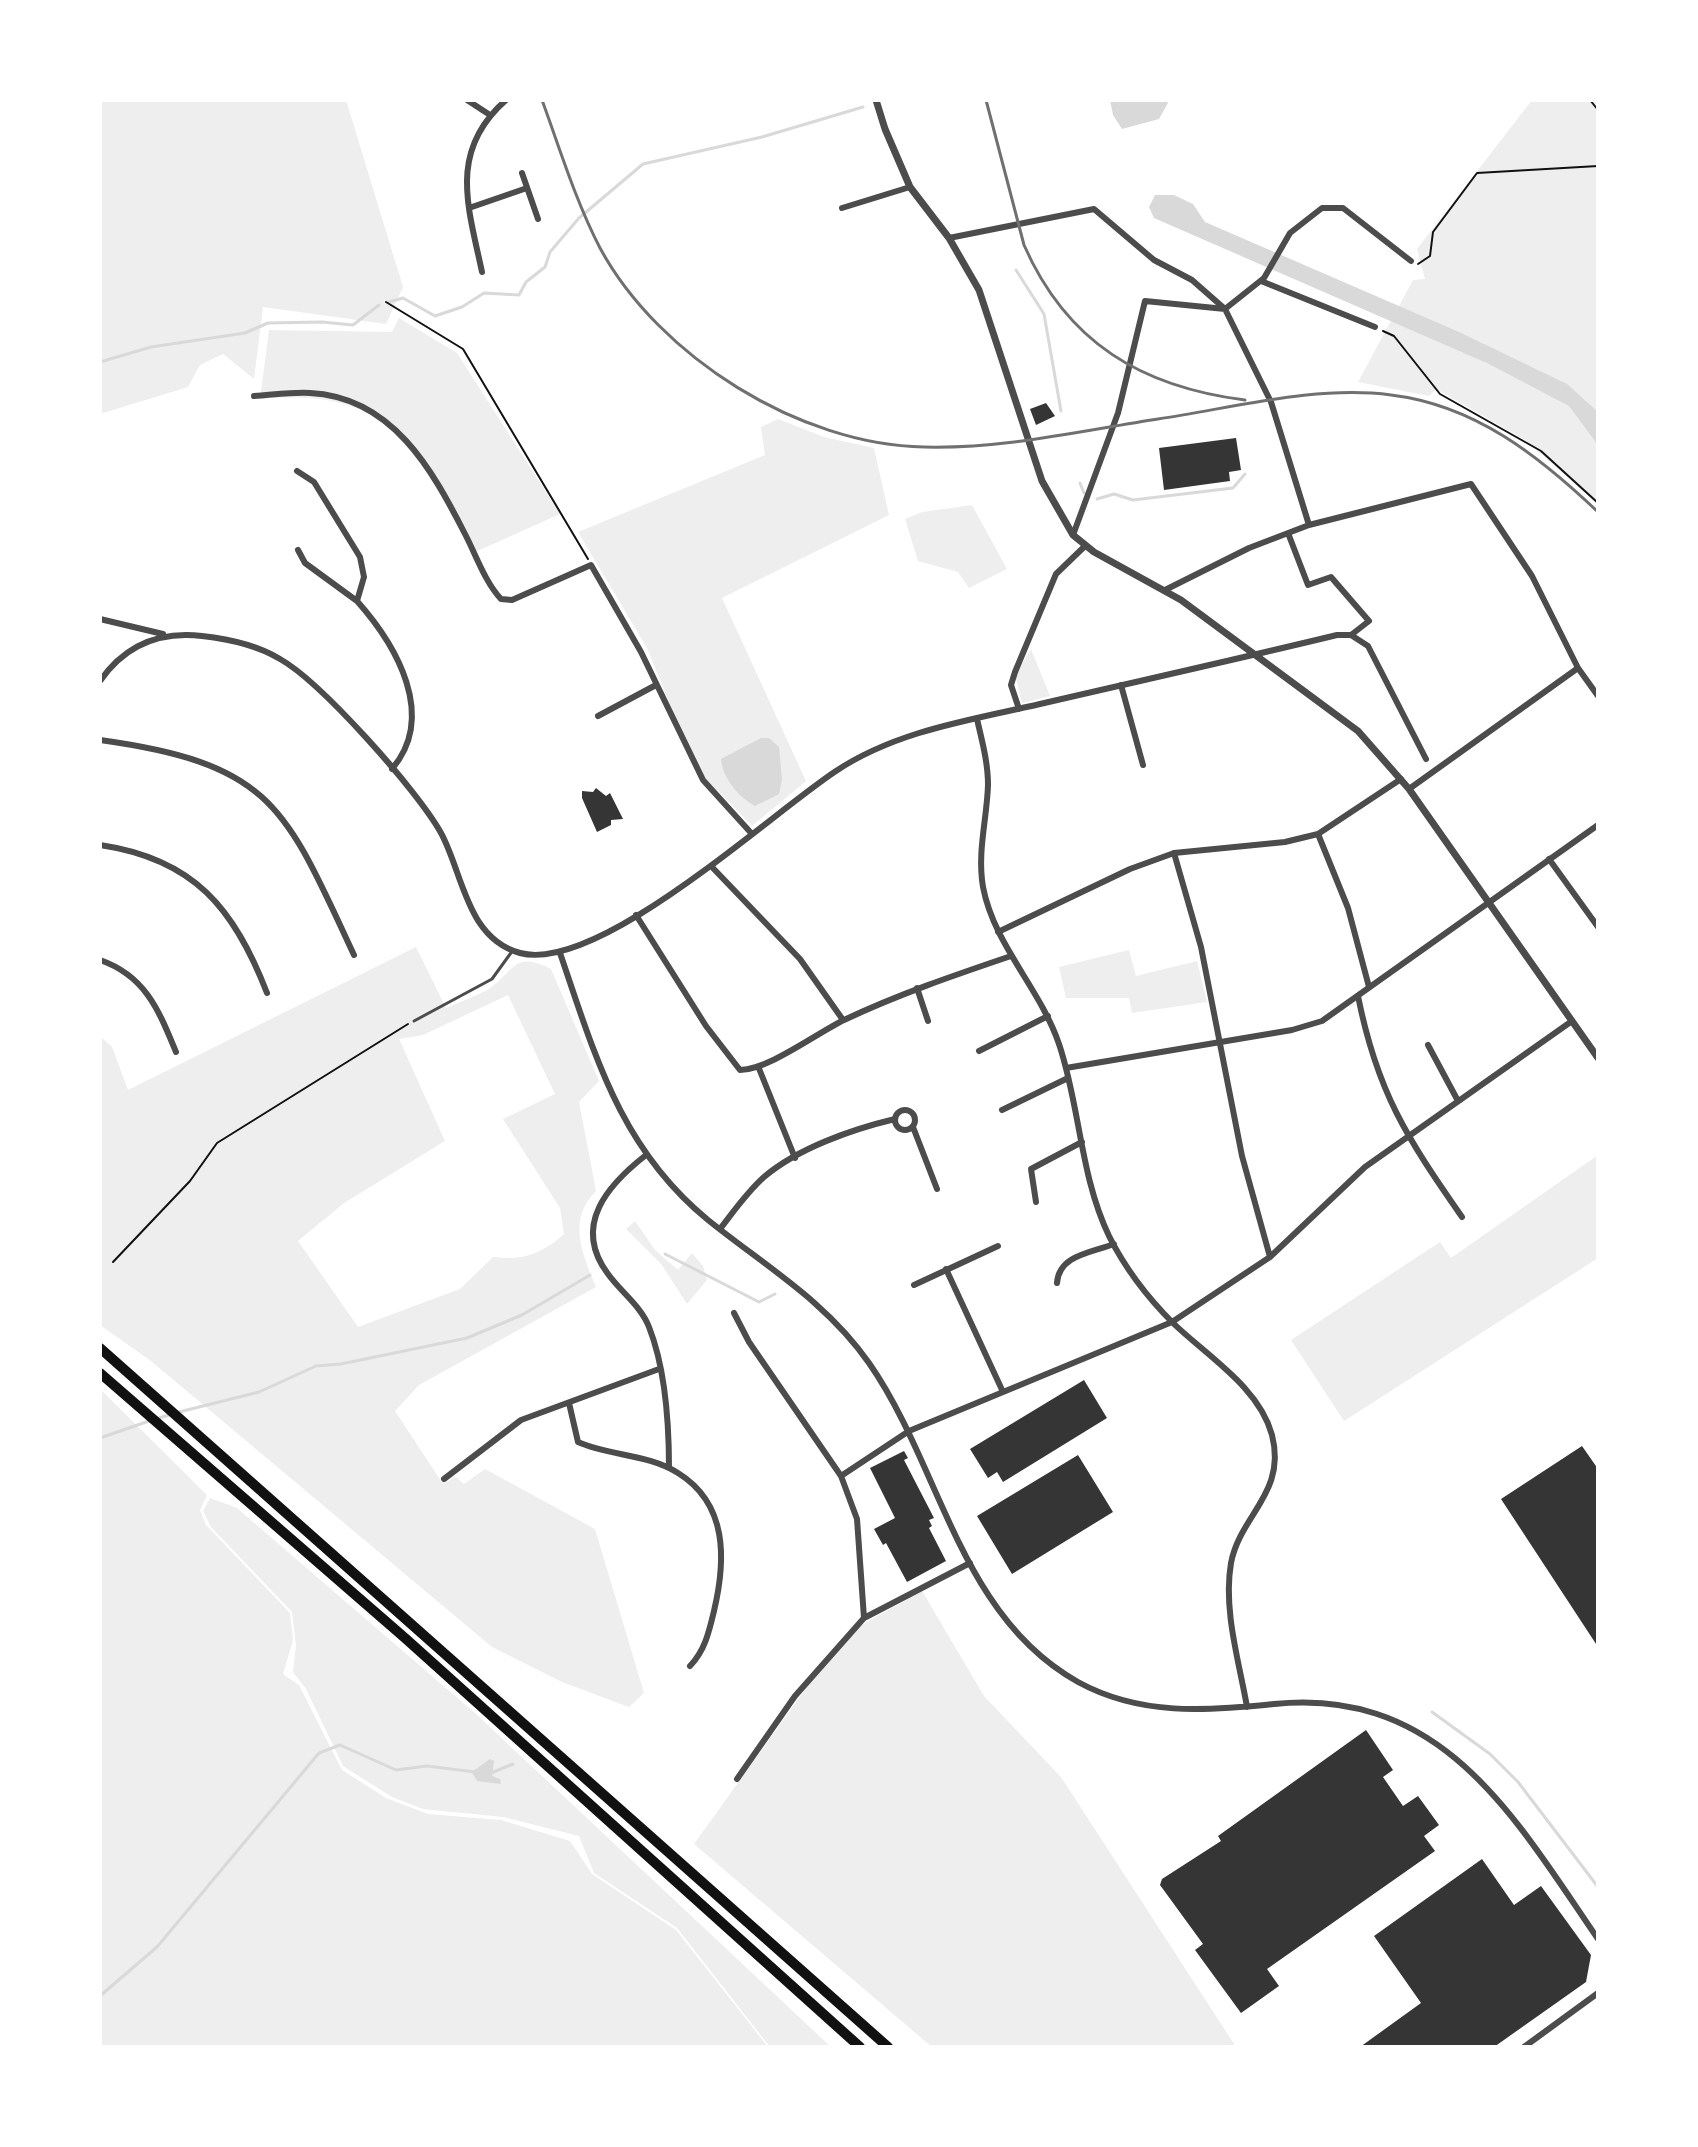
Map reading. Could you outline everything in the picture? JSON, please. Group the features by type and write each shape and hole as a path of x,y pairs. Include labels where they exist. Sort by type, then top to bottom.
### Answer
{"highway":[{"path":"100,1348 888,2047"},
{"path":"100,1373 405,1638 860,2047"}],"street":[{"path":"467,100 490,115"},
{"path":"482,272 466,190 470,151 490,115 506,100"},
{"path":"876,100 910,187 949,238 979,290 1042,481 1073,535 1085,546 1165,590 1258,654 1340,716 1409,789 1598,1058"},
{"path":"522,173 538,219"},
{"path":"842,208 910,187"},
{"path":"469,208 527,188"},
{"path":"1073,535 1118,413 1145,301 1225,309 1263,280 1290,233 1318,211 1343,208 1411,261"},
{"path":"949,238 1094,209 1154,260 1192,280 1225,309 1271,402 1309,525"},
{"path":"1263,280 1375,327"},
{"path":"254,396 327,395 355,402 379,416 409,443 429,469 501,599 512,600 591,565 703,780 752,834"},
{"path":"297,471 314,482 358,551 365,572 357,601"},
{"path":"1165,590 1249,548 1309,525 1471,484 1532,576 1578,668 1598,696"},
{"path":"1288,533 1308,585 1331,577 1369,621 1351,635"},
{"path":"1019,709 1011,685 1015,672 1056,574 1085,546"},
{"path":"298,550 305,563 357,601 397,659 412,700 410,735 404,754 392,769"},
{"path":"100,619 166,635 206,636 252,646 296,669 392,769 441,832 481,925 513,950 539,955 560,953 636,915 711,866 861,756 902,738 1337,635 1351,635 1368,646 1426,759"},
{"path":"100,681 126,653 166,635"},
{"path":"1409,789 1578,668"},
{"path":"598,716 656,685"},
{"path":"1121,685 1143,765"},
{"path":"977,719 988,785 981,869 988,909 1011,956 1048,1016 1066,1068 1097,1204 1114,1244 1149,1296 1256,1402 1267,1422 1274,1445 1269,1489 1236,1546 1229,1573 1231,1621 1247,1707"},
{"path":"100,740 187,757 217,768 266,798 302,844 354,955"},
{"path":"998,932 1130,869 1174,853 1285,842 1318,834 1401,779"},
{"path":"1066,1068 1308,1027 1358,996 1598,825"},
{"path":"1318,834 1348,908 1369,987"},
{"path":"100,845 154,858 181,872 212,896 241,933 267,993"},
{"path":"1174,853 1191,908 1221,1041 1242,1156 1270,1257"},
{"path":"1549,859 1598,927"},
{"path":"711,866 800,959 843,1020"},
{"path":"636,915 735,1067 745,1071 843,1020 917,988 1011,956"},
{"path":"560,953 612,1098 646,1155 673,1187 720,1229 780,1272 835,1320 870,1365 909,1431 970,1563 1019,1634 1047,1661 1080,1683 1129,1703 1165,1709 1302,1702 1345,1705 1386,1716 1425,1735 1461,1761 1496,1795 1598,1939"},
{"path":"100,960 125,972 150,994 176,1052"},
{"path":"917,988 928,1021"},
{"path":"1358,996 1378,1076 1407,1137 1462,1217"},
{"path":"979,1051 1048,1016"},
{"path":"841,1476 909,1431 1172,1322 1270,1257 1336,1192 1407,1137 1572,1021"},
{"path":"1428,1045 1458,1101"},
{"path":"758,1066 795,1158"},
{"path":"1002,1110 1068,1078"},
{"path":"720,1229 755,1185 795,1158 895,1119 900,1111 910,1111 915,1116 913,1127 937,1189"},
{"path":"895,1119 900,1128 913,1127"},
{"path":"1036,1202 1031,1169 1082,1142"},
{"path":"646,1155 605,1192 597,1212 594,1238 604,1268 645,1319 659,1369 669,1424 669,1468"},
{"path":"1057,1283 1058,1271 1065,1262 1114,1244"},
{"path":"914,1285 998,1246"},
{"path":"946,1269 1003,1392"},
{"path":"734,1313 749,1342 841,1476 857,1519 864,1618"},
{"path":"444,1479 517,1423 659,1369"},
{"path":"569,1403 578,1442 669,1468 692,1485 711,1508 723,1551 707,1637 701,1653 690,1666"},
{"path":"737,1779 795,1696 864,1618 970,1563"},
{"path":"1524,2047 1598,1993"}],"lane":[{"path":"414,1021 492,979 513,950"},
{"path":"1535,2039 1541,2047"}],"path":[{"path":"1590,100 1598,110"},
{"path":"1411,261 1417,264 1427,261 1433,232 1477,173 1598,166"},
{"path":"386,302 463,349 591,565"},
{"path":"1375,327 1394,336 1440,394 1541,451 1598,503"},
{"path":"113,1262 190,1181 217,1143 414,1021"}],"shaded area":[{"path":"100,100 346,100 403,287 386,324 263,307 254,379 223,354 200,365 188,387 100,414"},
{"path":"1110,100 1169,101 1159,119 1122,129 1113,115"},
{"path":"1532,100 1598,100 1598,504 1525,440 1436,389 1429,396 1358,382 1413,280 1425,279 1417,249"},
{"path":"1155,195 1174,195 1193,204 1205,222 1459,332 1567,384 1598,412 1598,445 1569,406 1489,364 1154,218 1149,207"},
{"path":"399,318 457,353 560,514 473,553 434,483 395,432 371,415 342,403 306,398 260,399 269,330 392,332"},
{"path":"778,419 824,437 874,448 889,515 722,598 806,781 752,826 696,768 647,648 578,532 765,455 761,427"},
{"path":"972,505 1007,569 969,588 958,572 918,561 905,519 922,512"},
{"path":"1031,649 1050,696 1022,703 1015,675"},
{"path":"761,738 769,738 779,747 782,780 779,794 755,806 732,786 721,759"},
{"path":"416,947 446,1008 487,990 521,963 551,969 599,1081 579,1102 596,1191 582,1213 580,1237 596,1287 419,1385 395,1411 443,1484 456,1477 464,1484 485,1469 595,1529 644,1693 629,1707 562,1682 492,1647 151,1361 100,1325 100,1036 112,1047 128,1090","holes":["508,995 555,1094 503,1119 560,1208 564,1234 548,1247 531,1254 513,1258 493,1257 460,1289 358,1327 298,1241 344,1203 445,1141 399,1039 423,1035"]},
{"path":"1129,950 1136,976 1197,961 1207,1002 1132,1013 1129,998 1066,998 1059,967"},
{"path":"1598,1155 1598,1258 1344,1421 1291,1340 1440,1242 1451,1258"},
{"path":"635,1221 655,1250 678,1270 692,1253 703,1266 707,1280 687,1304 662,1265 626,1229"},
{"path":"100,1389 207,1495 200,1510 206,1525 290,1613 293,1640 283,1674 299,1685 342,1770 386,1798 428,1814 501,1820 570,1841 592,1874 676,1930 768,2047 100,2047"},
{"path":"210,1498 237,1508 476,1714 831,2047 770,2047 677,1928 594,1873 579,1836 503,1817 423,1809 392,1797 343,1766 306,1689 293,1672 296,1645 292,1612 211,1527 203,1511"},
{"path":"922,1591 984,1696 1061,1777 1236,2047 932,2047 694,1844 812,1680 853,1630"},
{"path":"490,1759 494,1761 492,1776 500,1779 501,1784 477,1781 472,1772"}],"building":[{"path":"1046,403 1055,416 1036,425 1030,409"},
{"path":"1236,438 1241,470 1229,472 1230,481 1164,490 1159,448"},
{"path":"596,788 606,796 610,793 623,819 611,820 611,825 597,832 582,798 582,791 593,792"},
{"path":"1084,1380 1107,1418 1003,1482 997,1472 988,1478 970,1449"},
{"path":"1582,1446 1598,1469 1598,1647 1501,1499"},
{"path":"904,1451 908,1458 904,1460 934,1518 929,1520 932,1526 929,1528 946,1561 907,1582 886,1543 883,1545 874,1529 895,1518 870,1468"},
{"path":"1078,1455 1113,1512 1012,1574 977,1516"},
{"path":"1366,1730 1393,1770 1383,1777 1403,1806 1418,1796 1439,1825 1424,1836 1435,1851 1267,1969 1279,1986 1241,2013 1195,1950 1203,1944 1160,1885 1162,1879 1221,1841 1218,1836"},
{"path":"1482,1859 1514,1905 1541,1886 1591,1955 1586,1982 1494,2047 1360,2047 1421,2003 1374,1936"}],"waterway":[{"path":"389,302 403,298 435,316 462,307 484,293 519,295 526,282 545,267 550,252 579,218 643,164 762,137 863,107"},
{"path":"1016,270 1044,314 1061,411"},
{"path":"100,362 151,347 245,333 268,323 353,325 379,305"},
{"path":"1097,499 1114,494 1133,500 1233,488 1245,474"},
{"path":"1080,483 1084,493"},
{"path":"665,1254 759,1302 775,1294"},
{"path":"179,1412 259,1392 316,1366 341,1364 467,1338 522,1315 590,1275"},
{"path":"156,1419 172,1414"},
{"path":"100,1438 149,1421"},
{"path":"1432,1712 1490,1754 1518,1782 1598,1887"},
{"path":"100,1996 157,1947 319,1753 340,1745 396,1770 427,1766 475,1772"},
{"path":"491,1773 513,1764"}],"railway":[{"path":"542,100 600,248 626,288 658,325 696,358 738,388 783,412 829,430 877,442 954,447 1041,438 1304,395 1391,395 1450,410 1504,436 1553,472 1598,512"},
{"path":"986,100 1024,245 1062,309 1086,334 1141,371 1208,394 1245,400"}]}
